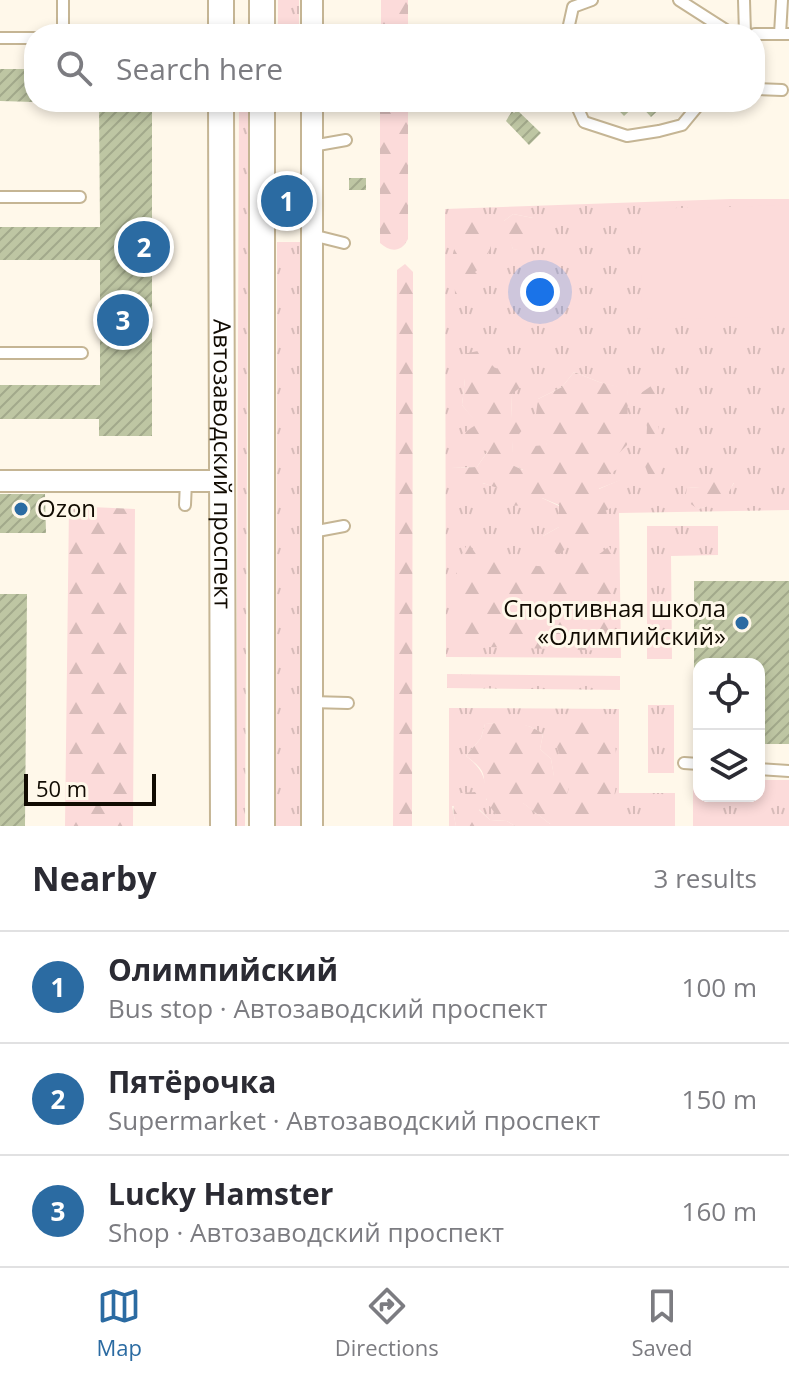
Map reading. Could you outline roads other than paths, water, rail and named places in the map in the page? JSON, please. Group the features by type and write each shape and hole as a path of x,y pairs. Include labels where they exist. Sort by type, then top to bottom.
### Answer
{"street":[{"path":"221,0 221,24"},
{"path":"262,0 262,24"},
{"path":"312,0 312,24"},
{"name":"Автозаводский проспект","path":"221,112 223,826"},
{"name":"Автозаводский проспект","path":"262,112 262,826"},
{"path":"312,112 312,826"},
{"path":"0,481 181,478 220,481"}],"lane":[{"path":"63,0 63,24"},
{"path":"569,24 573,7 592,0"},
{"path":"679,0 716,24"},
{"path":"704,0 704,16"},
{"path":"744,0 745,24"},
{"path":"782,0 785,34"},
{"path":"0,38 24,38"},
{"path":"765,89 782,90"},
{"path":"580,112 584,122 627,136 682,125 693,112"},
{"path":"312,146 346,140"},
{"path":"0,197 80,197"},
{"path":"312,235 344,243"},
{"path":"0,353 82,353"},
{"path":"181,478 185,505"},
{"path":"312,532 344,526"},
{"path":"311,702 348,703"},
{"path":"684,763 693,764"},
{"path":"765,769 789,771"}],"place":[{"name":"Олимпийский","path":"287,201"},
{"name":"Пятёрочка","path":"144,247"},
{"name":"Lucky Hamster","path":"123,320"},
{"name":"Ozon","path":"21,509"},
{"name":"Спортивная школа «Олимпийский»","path":"742,623"}]}
